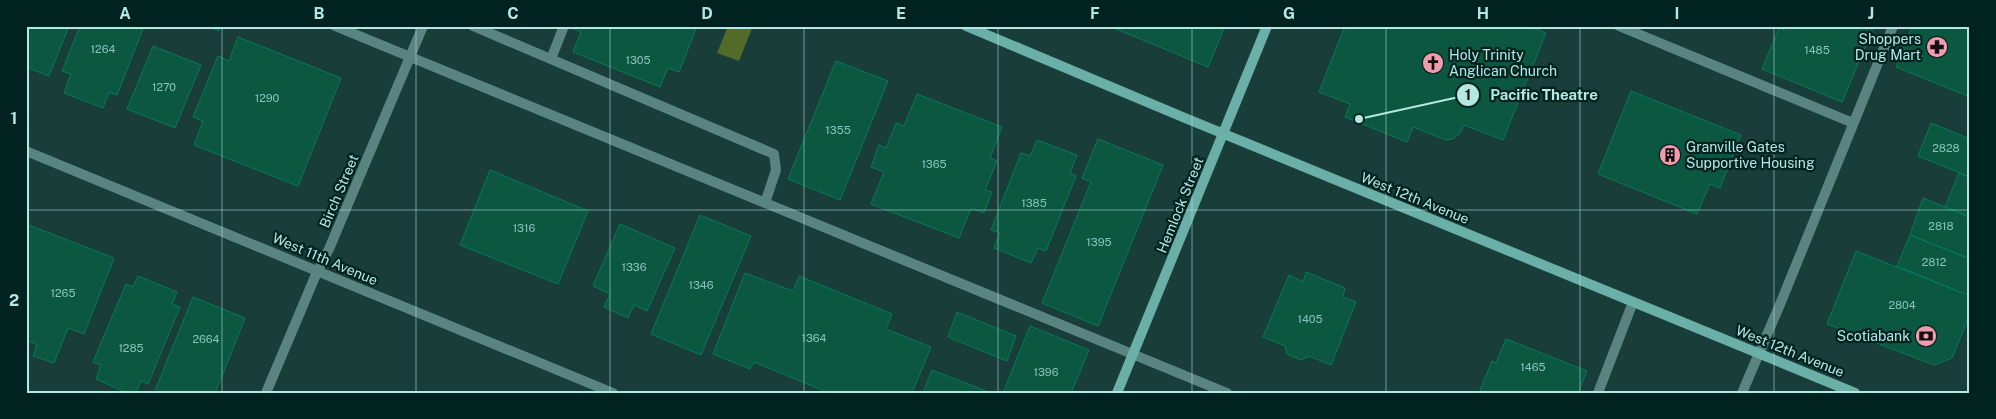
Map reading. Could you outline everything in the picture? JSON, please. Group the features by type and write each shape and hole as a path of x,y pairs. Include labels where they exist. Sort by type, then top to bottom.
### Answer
{"street":[{"path":"335,26 1227,393"},
{"name":"Birch Street","path":"266,393 424,26"},
{"path":"473,26 774,154 776,170 764,203"},
{"path":"551,59 564,26"},
{"name":"West 12th Avenue","path":"966,26 1855,393"},
{"name":"Hemlock Street","path":"1117,393 1267,26"},
{"path":"1619,26 1853,123"},
{"path":"1742,393 1781,302 1892,26"},
{"name":"West 11th Avenue","path":"26,151 613,393"},
{"path":"1598,393 1634,302"}],"shaded area":[{"path":"728,26 753,26 739,61 717,53"}],"building":[{"path":"26,26 69,26 49,76 26,67"},
{"path":"80,26 144,26 117,95 109,92 103,108 64,93 71,74 62,71"},
{"path":"207,26 221,26 219,31"},
{"path":"573,26 697,26 679,72 668,68 660,87 573,52 581,32 572,28"},
{"path":"1109,26 1225,26 1208,67"},
{"name":"Holy Trinity Anglican Church","path":"1345,26 1528,26 1546,33 1503,140 1464,125 1460,133 1453,139 1446,140 1413,127 1407,142 1345,117 1350,104 1319,92"},
{"path":"1788,26 1874,26 1842,102 1762,69 1779,28 1786,31"},
{"name":"Shoppers Drug Mart","path":"1912,26 1970,26 1970,97 1896,67"},
{"path":"238,37 341,78 298,186 194,145 203,121 193,117 218,56 229,61"},
{"path":"153,46 201,65 175,128 127,109"},
{"path":"836,61 888,81 840,200 788,179"},
{"name":"Granville Gates Supportive Housing","path":"1631,91 1741,135 1720,188 1710,184 1697,214 1598,174"},
{"path":"917,94 1002,127 990,158 997,161 985,190 992,192 984,213 971,208 959,238 871,204 884,172 871,167 879,145 886,148 896,123 904,126"},
{"path":"1931,123 1970,139 1970,177 1918,156"},
{"path":"1098,139 1163,165 1098,326 1042,303 1091,182 1082,178"},
{"path":"1037,140 1077,155 1070,173 1076,176 1046,251 1038,248 1031,263 994,248 1000,233 991,230 1021,153 1030,156"},
{"path":"490,170 588,211 558,284 460,245"},
{"path":"1959,173 1970,177 1970,217 1945,207"},
{"path":"1923,198 1970,217 1970,259 1910,235"},
{"path":"700,215 751,236 701,355 651,334"},
{"path":"26,224 114,258 84,334 68,328 54,363 33,356 37,345 26,340"},
{"path":"620,224 675,248 647,311 634,305 628,318 604,307 610,294 593,286"},
{"path":"1910,235 1970,259 1970,296 1897,266"},
{"path":"1856,251 1970,296 1970,314 1952,358 1934,365 1827,324"},
{"path":"1306,272 1345,288 1343,297 1356,302 1331,365 1309,356 1301,360 1287,354 1285,346 1263,337 1289,275 1303,282"},
{"path":"745,273 793,291 799,276 892,314 886,329 931,347 912,393 829,393 754,362 750,369 713,354"},
{"path":"138,276 177,292 172,304 180,307 148,384 141,381 136,393 127,393 96,379 101,365 93,362 126,284 133,287"},
{"path":"193,297 245,318 215,393 154,393"},
{"path":"957,312 1016,336 1007,361 948,337"},
{"path":"1030,326 1089,350 1071,393 1003,393"},
{"path":"1506,339 1587,371 1578,393 1485,393 1480,390 1492,361 1496,363"},
{"path":"932,370 991,393 923,393"}],"place":[{"name":"Shoppers Drug Mart","path":"1937,47"},
{"name":"Holy Trinity Anglican Church","path":"1433,63"},
{"name":"Pacific Theatre","path":"1359,119"},
{"name":"Granville Gates Supportive Housing","path":"1670,155"},
{"name":"Scotiabank","path":"1926,336"}]}
